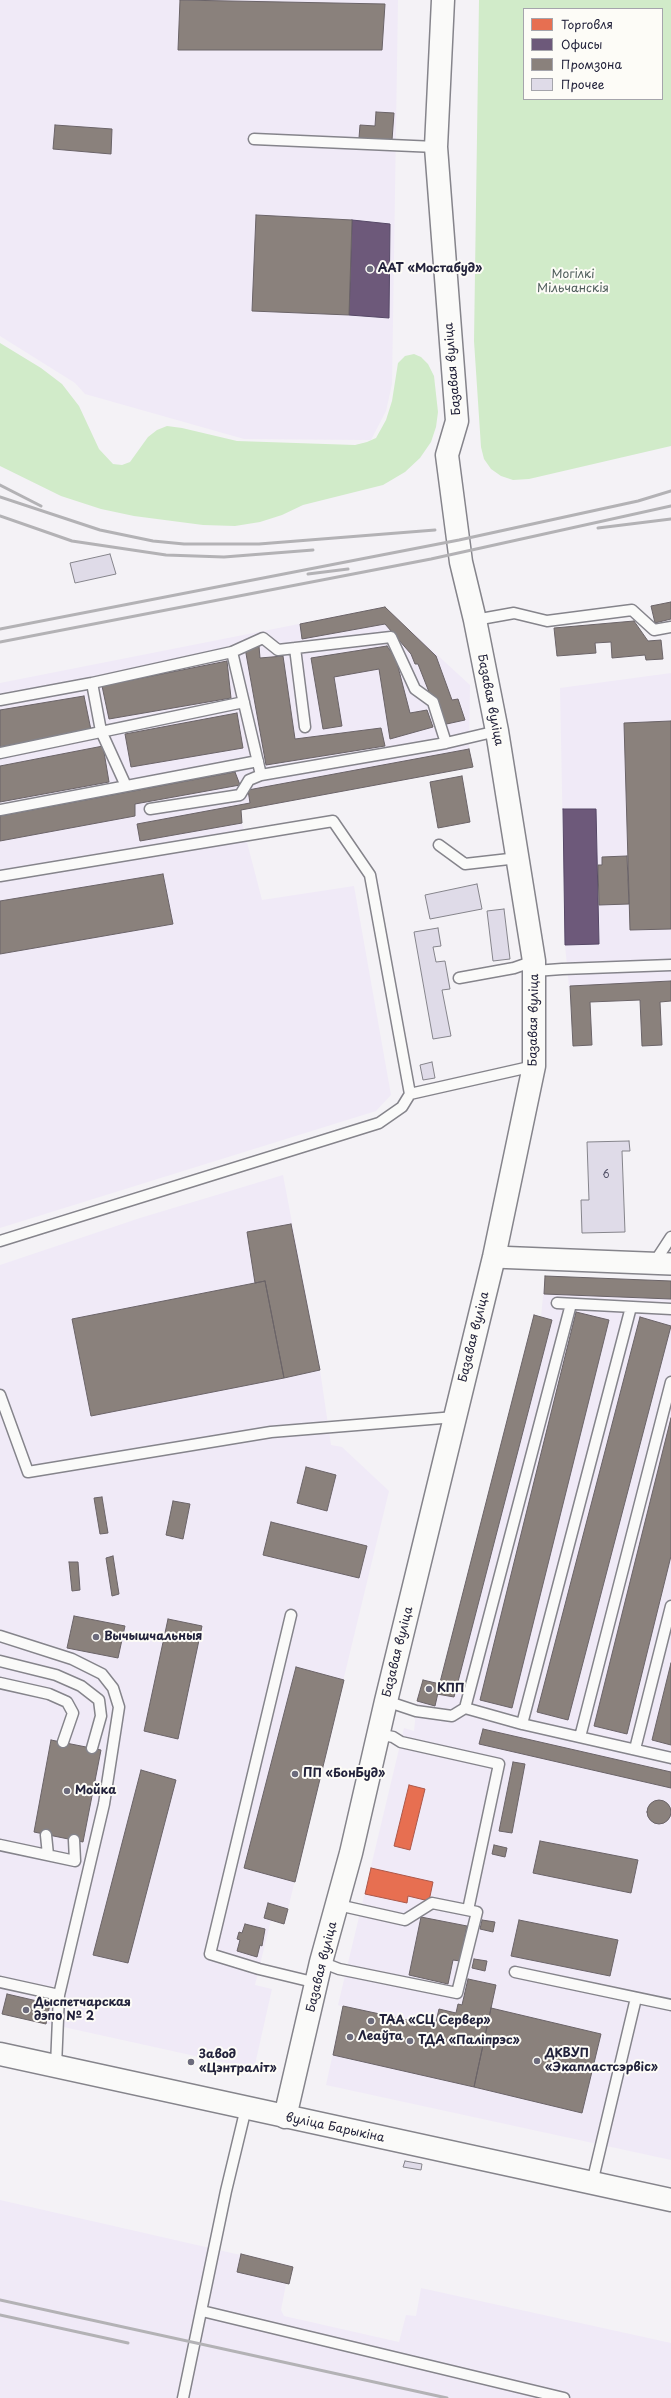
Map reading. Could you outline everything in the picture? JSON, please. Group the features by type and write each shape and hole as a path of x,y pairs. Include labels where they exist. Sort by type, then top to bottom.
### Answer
{"street":[{"name":"Базавая вуліца","path":"285,2117 321,1962 338,1906 378,1734 494,1257 534,1066 535,966 497,731 475,620 461,562 447,455 457,421 436,147 443,0"},
{"path":"494,1257 663,1263"},
{"name":"вуліца Барыкіна","path":"0,2054 671,2200"}],"lane":[{"path":"254,139 436,147"},
{"path":"475,620 514,613 547,620 632,610 654,630 671,627"},
{"path":"0,700 92,683 232,652 263,638 278,650 391,637 415,689 433,702 446,743"},
{"path":"295,648 305,727"},
{"path":"232,652 261,775"},
{"path":"92,683 101,731 126,786"},
{"path":"0,753 244,702"},
{"path":"150,809 240,795 249,780 261,775 446,743 497,731"},
{"path":"0,810 258,761"},
{"path":"0,876 332,821 370,875 410,1094 402,1108 378,1123 0,1241"},
{"path":"439,845 465,864 518,858"},
{"path":"459,978 514,968 535,966 671,965"},
{"path":"410,1094 534,1066"},
{"path":"663,1263 671,1237"},
{"path":"557,1303 671,1309"},
{"path":"386,1701 416,1711 452,1716 465,1708 571,1304"},
{"path":"522,1724 631,1307"},
{"path":"580,1737 671,1382"},
{"path":"0,1395 28,1472 271,1432 455,1417"},
{"path":"635,1749 671,1606"},
{"path":"291,1616 210,1954 259,1969 317,1983"},
{"path":"0,1636 72,1659 102,1674 113,1688 119,1707 104,1804 59,1994 56,2066"},
{"path":"0,1661 56,1675 81,1686 99,1700 101,1716 92,1748"},
{"path":"0,1682 48,1694 67,1702 73,1713 63,1742"},
{"path":"465,1708 522,1724 671,1758"},
{"path":"378,1734 401,1742 499,1764 468,1910"},
{"path":"46,1835 48,1855"},
{"path":"0,1845 75,1861 74,1840"},
{"path":"321,1962 339,1969 457,1993 477,1912 432,1903 405,1920 338,1906"},
{"path":"515,1972 671,2005"},
{"path":"0,1982 59,1994"},
{"path":"592,2183 636,1998"},
{"path":"182,2398 202,2311 226,2191 246,2108"},
{"path":"202,2311 564,2398"}],"shaded area":[{"name":"ААТ «Мостабуд»","path":"0,0 398,0 392,384 386,411 371,440 244,439 85,394 75,383 0,336"},
{"path":"385,607 470,685 469,749 473,767 241,810 242,823 262,900 354,886 391,1095 376,1111 0,1228 0,683"},
{"path":"671,673 671,981 569,987 565,945 560,688"},
{"path":"283,1175 320,1370 331,1445 342,1447 389,1491 284,1924 271,1920 255,1985 272,1989 254,2069 0,2013 0,1265 140,1218"},
{"path":"545,1276 671,1281 671,2160 326,2085 343,2007 338,2005 404,1728 414,1731 417,1701 423,1680 440,1684 541,1317"},
{"path":"0,2200 293,2267 289,2284 286,2284 281,2310 284,2316 399,2342 406,2315 416,2316 421,2288 671,2343 671,2398 0,2398"}],"green space":[{"name":"Могілкі Мільчанскія","path":"479,0 671,0 671,446 529,479 513,480 501,476 491,469 484,459 481,447 474,341"},
{"path":"0,343 41,368 62,384 79,406 99,449 113,464 122,465 130,462 148,437 157,430 167,426 237,441 355,445 367,442 376,438 386,420 392,401 398,363 405,356 414,354 421,357 428,364 434,376 438,412 436,427 431,442 420,458 405,472 383,485 303,505 282,515 260,522 235,526 203,525 134,516 101,509 61,496 0,466"}],"building: Торговля":[{"path":"409,1785 425,1789 410,1850 394,1846"},
{"path":"371,1868 433,1882 429,1901 408,1896 407,1903 365,1894"}],"building: Офисы":[{"name":"ААТ «Мостабуд»","path":"352,220 390,224 389,318 349,315"},
{"path":"563,809 596,809 599,944 565,945"}],"building: Промзона":[{"path":"180,0 385,4 382,50 178,50"},
{"path":"376,112 394,113 392,140 359,138 360,125 375,126"},
{"path":"55,125 112,129 111,154 53,149"},
{"path":"256,215 352,220 349,315 252,311"},
{"path":"671,602 671,619 655,623 651,606"},
{"path":"385,607 436,656 452,700 458,699 465,720 442,725 418,664 415,664 411,654 385,624 302,639 300,624"},
{"path":"634,621 648,641 661,640 663,659 646,660 645,655 612,658 611,642 595,643 596,653 557,656 554,628"},
{"path":"259,646 260,658 283,656 295,739 381,728 385,746 266,765 245,648"},
{"path":"387,646 396,659 410,713 427,710 433,727 390,739 379,669 334,677 342,726 323,729 311,658"},
{"path":"227,661 231,698 109,719 102,686"},
{"path":"84,696 91,730 0,747 0,710"},
{"path":"237,713 243,748 131,767 125,734"},
{"path":"671,721 671,929 630,930 624,723"},
{"path":"103,746 109,782 0,802 0,766"},
{"path":"469,749 473,767 241,810 242,823 140,841 137,824 250,803 248,790"},
{"path":"235,772 240,785 135,804 135,816 0,841 0,816"},
{"path":"462,776 470,822 438,828 430,782"},
{"path":"627,856 629,904 599,905 598,865 602,865 602,857"},
{"path":"163,874 173,924 0,954 0,901"},
{"path":"671,981 671,1001 660,1002 662,1045 642,1046 640,1000 590,1002 592,1045 573,1046 570,986"},
{"path":"291,1224 320,1370 284,1378 265,1281 255,1283 247,1232"},
{"path":"545,1276 671,1281 671,1299 544,1294"},
{"path":"265,1281 284,1378 91,1416 72,1319"},
{"path":"576,1312 609,1320 512,1708 480,1700"},
{"path":"534,1315 552,1320 454,1697 437,1694"},
{"path":"640,1317 671,1326 568,1720 537,1712"},
{"path":"671,1418 671,1556 627,1734 594,1726"},
{"path":"306,1467 336,1475 327,1511 297,1503"},
{"path":"102,1497 108,1533 100,1534 94,1498"},
{"path":"173,1501 190,1504 183,1539 166,1535"},
{"path":"271,1522 367,1546 359,1578 263,1555"},
{"path":"113,1556 119,1594 112,1596 106,1558"},
{"path":"69,1562 78,1562 80,1590 72,1591"},
{"name":"Вычышчальныя","path":"74,1616 125,1626 118,1658 67,1648"},
{"path":"168,1619 202,1626 178,1739 144,1731"},
{"path":"671,1663 671,1745 652,1740"},
{"name":"ПП «БонБуд»","path":"296,1667 344,1680 295,1882 244,1868"},
{"name":"КПП","path":"423,1680 440,1684 435,1706 417,1701"},
{"path":"483,1729 671,1772 671,1788 479,1744"},
{"name":"Мойка","path":"51,1740 101,1750 83,1842 34,1832"},
{"path":"513,1762 525,1764 512,1833 499,1831"},
{"path":"141,1770 176,1780 128,1963 93,1955"},
{"path":"659,1800 668,1803 671,1812 668,1821 659,1824 650,1821 647,1812 650,1803"},
{"path":"540,1841 638,1860 631,1893 533,1873"},
{"path":"494,1845 507,1848 505,1857 492,1854"},
{"path":"268,1903 288,1909 284,1924 264,1918"},
{"path":"421,1917 467,1926 460,1961 453,1960 448,1984 409,1975"},
{"path":"482,1920 495,1922 493,1932 480,1929"},
{"path":"519,1920 618,1940 610,1976 511,1956"},
{"path":"245,1924 265,1929 262,1946 260,1945 257,1957 237,1951 240,1940 237,1939 239,1932 242,1933"},
{"path":"474,1959 487,1961 485,1971 472,1968"},
{"name":"ТДА «Паліпрэс»","path":"468,1979 496,1985 474,2087 333,2055 343,2006 435,2026 439,2009 456,2013 458,2004 462,2005"},
{"name":"Дыспетчарская дэпо № 2","path":"7,1994 50,2004 46,2024 2,2014"},
{"name":"ДКВУП «Экапластсэрвіс»","path":"491,2008 601,2034 582,2113 474,2087"},
{"path":"241,2254 293,2267 289,2284 237,2272"}],"building: Прочее":[{"path":"110,554 116,574 75,583 70,563"},
{"path":"477,884 482,909 430,919 425,895"},
{"path":"504,909 510,959 493,961 487,911"},
{"path":"438,928 441,946 433,947 436,962 445,961 450,989 442,990 451,1036 433,1039 414,932"},
{"path":"432,1062 435,1078 423,1080 420,1065"},
{"path":"629,1141 630,1151 622,1151 625,1232 582,1233 581,1200 589,1200 587,1142"},
{"path":"405,2161 422,2164 421,2170 403,2167"}],"railway":[{"path":"0,485 41,506"},
{"path":"0,629 459,540 638,501 671,491"},
{"path":"0,497 100,530 153,541 184,544 259,544 435,530"},
{"path":"0,642 431,559 671,506"},
{"path":"0,516 72,541 166,555 224,557 313,550"},
{"path":"598,528 671,519"},
{"path":"308,574 348,569"},
{"path":"0,2300 447,2398"},
{"path":"0,2315 128,2343"}],"place":[{"name":"ААТ «Мостабуд»","path":"370,269"},
{"name":"Вычышчальныя","path":"96,1637"},
{"name":"КПП","path":"429,1689"},
{"name":"ПП «БонБуд»","path":"295,1774"},
{"name":"Мойка","path":"67,1791"},
{"name":"Дыспетчарская дэпо № 2","path":"26,2010"},
{"name":"ТАА «СЦ Сервер»","path":"371,2021"},
{"name":"Леаўта","path":"350,2037"},
{"name":"ТДА «Паліпрэс»","path":"410,2041"},
{"name":"ДКВУП «Экапластсэрвіс»","path":"537,2061"},
{"name":"Завод «Цэнтраліт»","path":"191,2062"}]}
